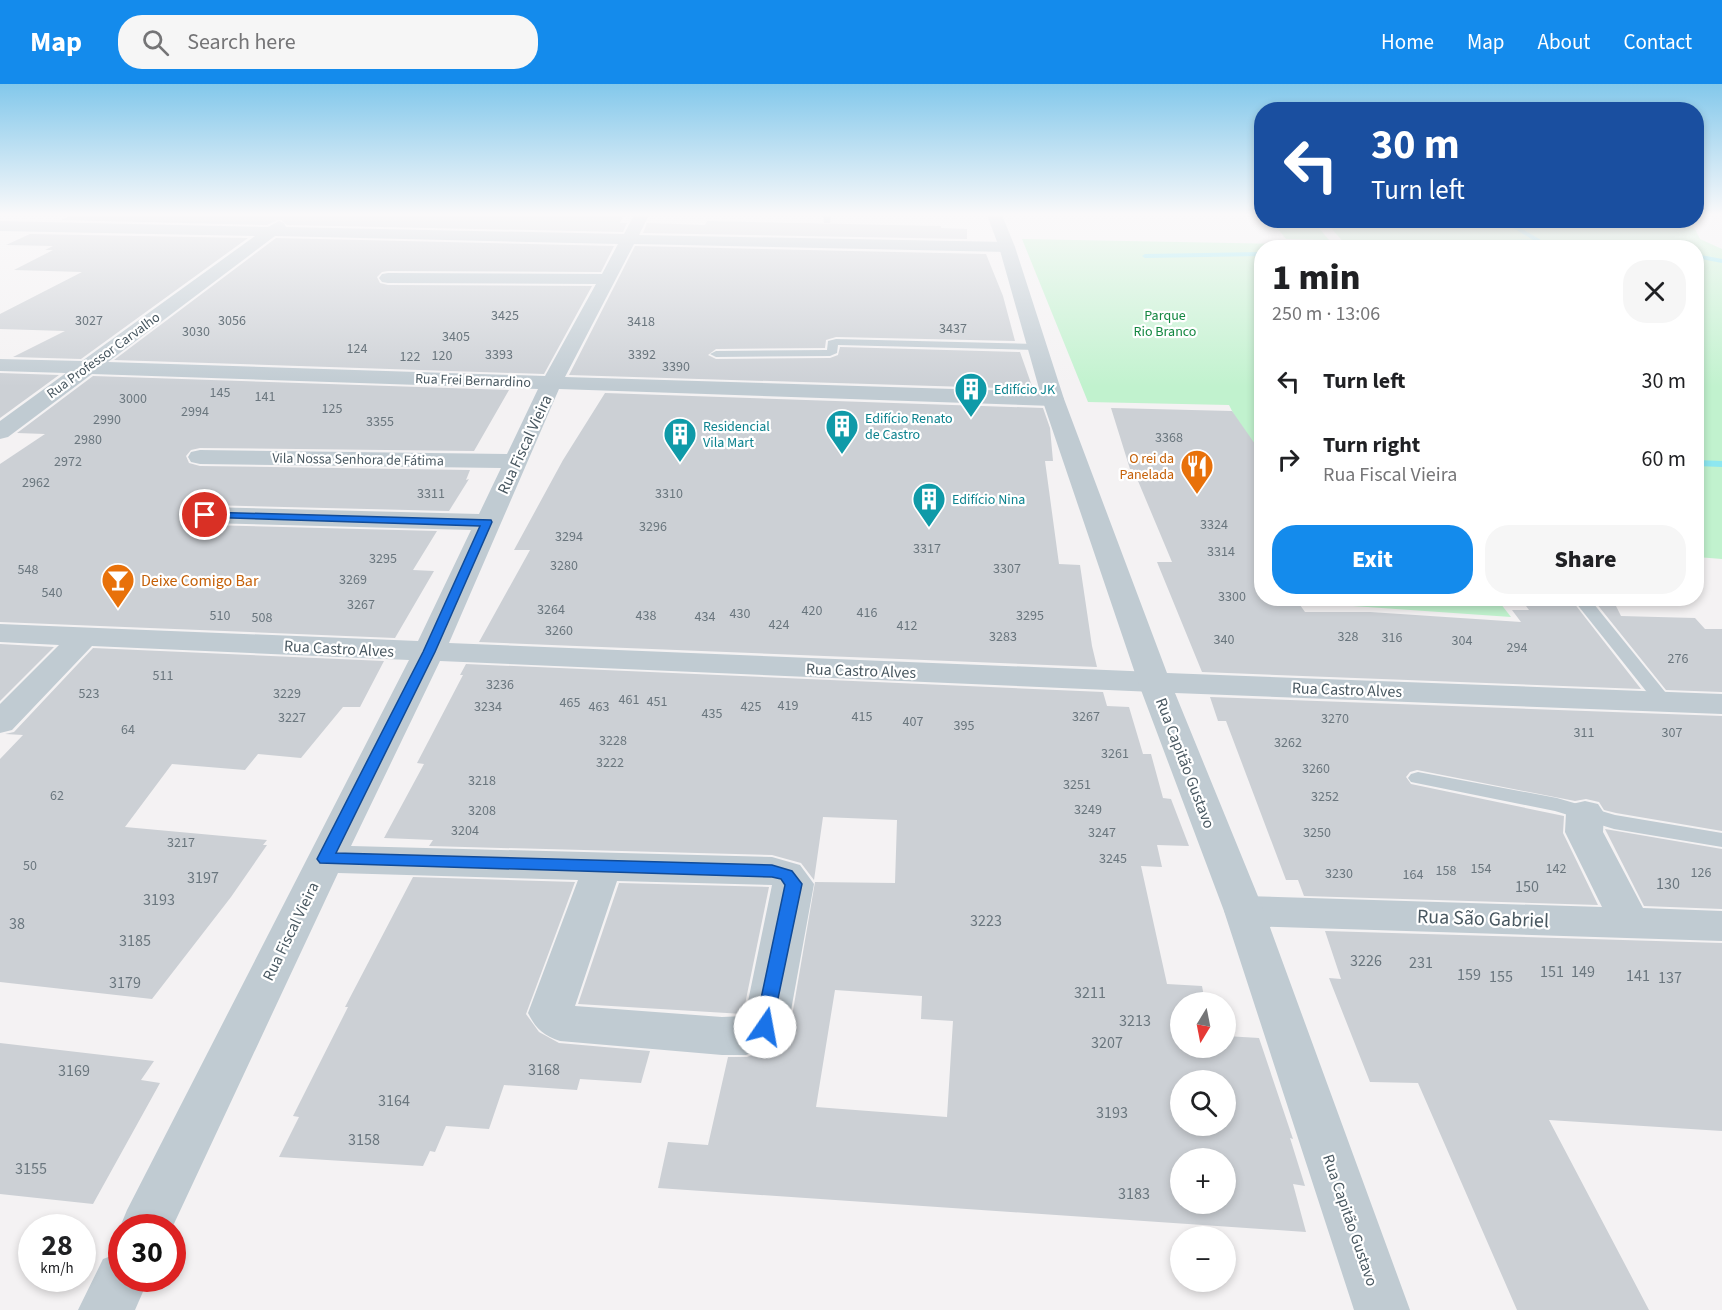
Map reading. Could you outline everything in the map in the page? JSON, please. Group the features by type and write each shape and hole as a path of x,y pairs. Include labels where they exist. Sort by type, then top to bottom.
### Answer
{"street":[{"name":"Rua Professor Carvalho","path":"0,432 215,272"},
{"name":"Rua Fiscal Vieira","path":"152,1214 325,859 429,652 552,382 612,272"},
{"name":"Rua Capitão Gustavo","path":"1011,272 1053,399 1154,682 1244,911 1382,1310"},
{"path":"388,278 608,279"},
{"name":"Rua Frei Bernardino","path":"0,365 1053,399"},
{"name":"Vila Nossa Senhora de Fátima","path":"200,457 517,461"},
{"path":"205,515 487,522"},
{"name":"Rua Castro Alves","path":"0,633 1722,704"},
{"path":"0,723 84,637"},
{"path":"1585,813 1584,832 1630,922"},
{"path":"325,859 772,871 786,875 794,884 765,1027 747,1036 730,1036 560,1023 550,1013 602,867"},
{"name":"Rua São Gabriel","path":"1244,911 1722,926"},
{"path":"106,1310 115,1292"}],"lane":[{"path":"716,354 830,353 834,351 832,344 836,342 1036,347"},
{"path":"1586,606 1664,702"},
{"path":"1418,778 1557,805 1614,822 1722,840"}],"green space":[{"name":"Parque Rio Branco","path":"1035,272 1254,272 1254,454 1229,405 1088,402"},
{"path":"1704,272 1722,272 1722,559 1704,558"},
{"path":"1353,606 1502,606 1511,617"}],"building":[{"path":"82,272 201,272 81,359 13,357 65,331 0,329 0,314"},
{"path":"231,272 382,272 377,277 380,283 388,285 592,286 544,374 114,360"},
{"path":"622,272 993,272 1003,296 1015,341 836,337 826,340 825,348 716,349 708,355 716,359 830,358 838,355 840,347 1020,352 1033,389 569,375"},
{"path":"0,373 59,375 0,418"},
{"path":"93,376 509,390 474,451 200,448 191,450 186,456 189,463 200,466 470,470 466,480 469,479 449,511 205,505 196,507 190,514 194,522 205,525 437,531 413,570 434,571 395,638 0,622 0,464 45,434 17,433"},
{"path":"605,393 1043,408 1050,428 1053,461 1045,461 1059,564 1080,565 1097,667 479,642 530,550 514,550 563,460"},
{"path":"1111,408 1232,411 1254,443 1254,606 1301,606 1305,612 1370,612 1521,622 1512,610 1529,610 1526,606 1576,606 1641,689 1202,672 1157,562 1172,562 1133,469 1130,469"},
{"path":"1598,606 1616,606 1621,616 1695,618 1705,629 1722,629 1722,692 1666,690"},
{"path":"0,644 54,647 0,701"},
{"path":"93,648 384,661 360,707 343,707 301,758 258,754 245,770 172,764 125,827 267,840 263,845 267,845 231,897 152,999 0,982 0,759 23,735 5,734 14,732"},
{"path":"466,664 1103,692 1107,706 1129,707 1143,754 1151,754 1163,798 1171,799 1189,846 1157,845 1162,867 1141,866 1167,984 1202,986 1203,992 1170,992 1170,1058 1236,1058 1236,1037 1259,1038 1293,1139 1290,1138 1305,1186 1293,1184 1306,1232 658,1188 668,1142 708,1145 728,1057 747,1057 782,1042 790,1028 815,882 895,883 897,820 823,817 814,880 801,863 772,855 429,846 433,840 384,838 424,764 417,763 463,675 460,675","holes":["835,990 922,996 921,1019 953,1021 947,1117 816,1107"]},
{"path":"1210,697 1722,716 1722,831 1616,813 1604,810 1599,802 1586,799 1575,801 1417,770 1410,772 1406,777 1411,784 1564,816 1563,833 1598,905 1304,896 1298,880 1286,880 1226,721 1218,721"},
{"path":"1605,829 1722,849 1722,909 1644,906"},
{"path":"413,877 575,882 526,1014 539,1032 559,1043 650,1051 641,1083 580,1079 577,1090 504,1085 489,1129 446,1126 435,1152 430,1151 423,1166 279,1157 299,1117 293,1116 348,1007 345,1007"},
{"path":"619,883 769,887 743,1014 578,1004"},
{"path":"1325,931 1722,943 1722,1131 1549,1120 1649,1310 1517,1310 1418,1083 1370,1082 1329,978 1341,979"},
{"path":"0,1043 154,1061 141,1080 160,1083 93,1204 0,1194"}],"waterway":[{"path":"1704,463 1722,464"}],"place":[{"name":"Edifício JK","path":"971,418"},
{"name":"Edifício Renato de Castro","path":"842,455"},
{"name":"Residencial Vila Mart","path":"680,463"},
{"name":"O rei da Panelada","path":"1197,495"},
{"name":"Edifício Nina","path":"929,528"},
{"name":"Deixe Comigo Bar","path":"118,609"}],"route":[{"path":"205,515 487,522 429,652 325,859 772,871 786,875 794,884 765,1027"}]}
